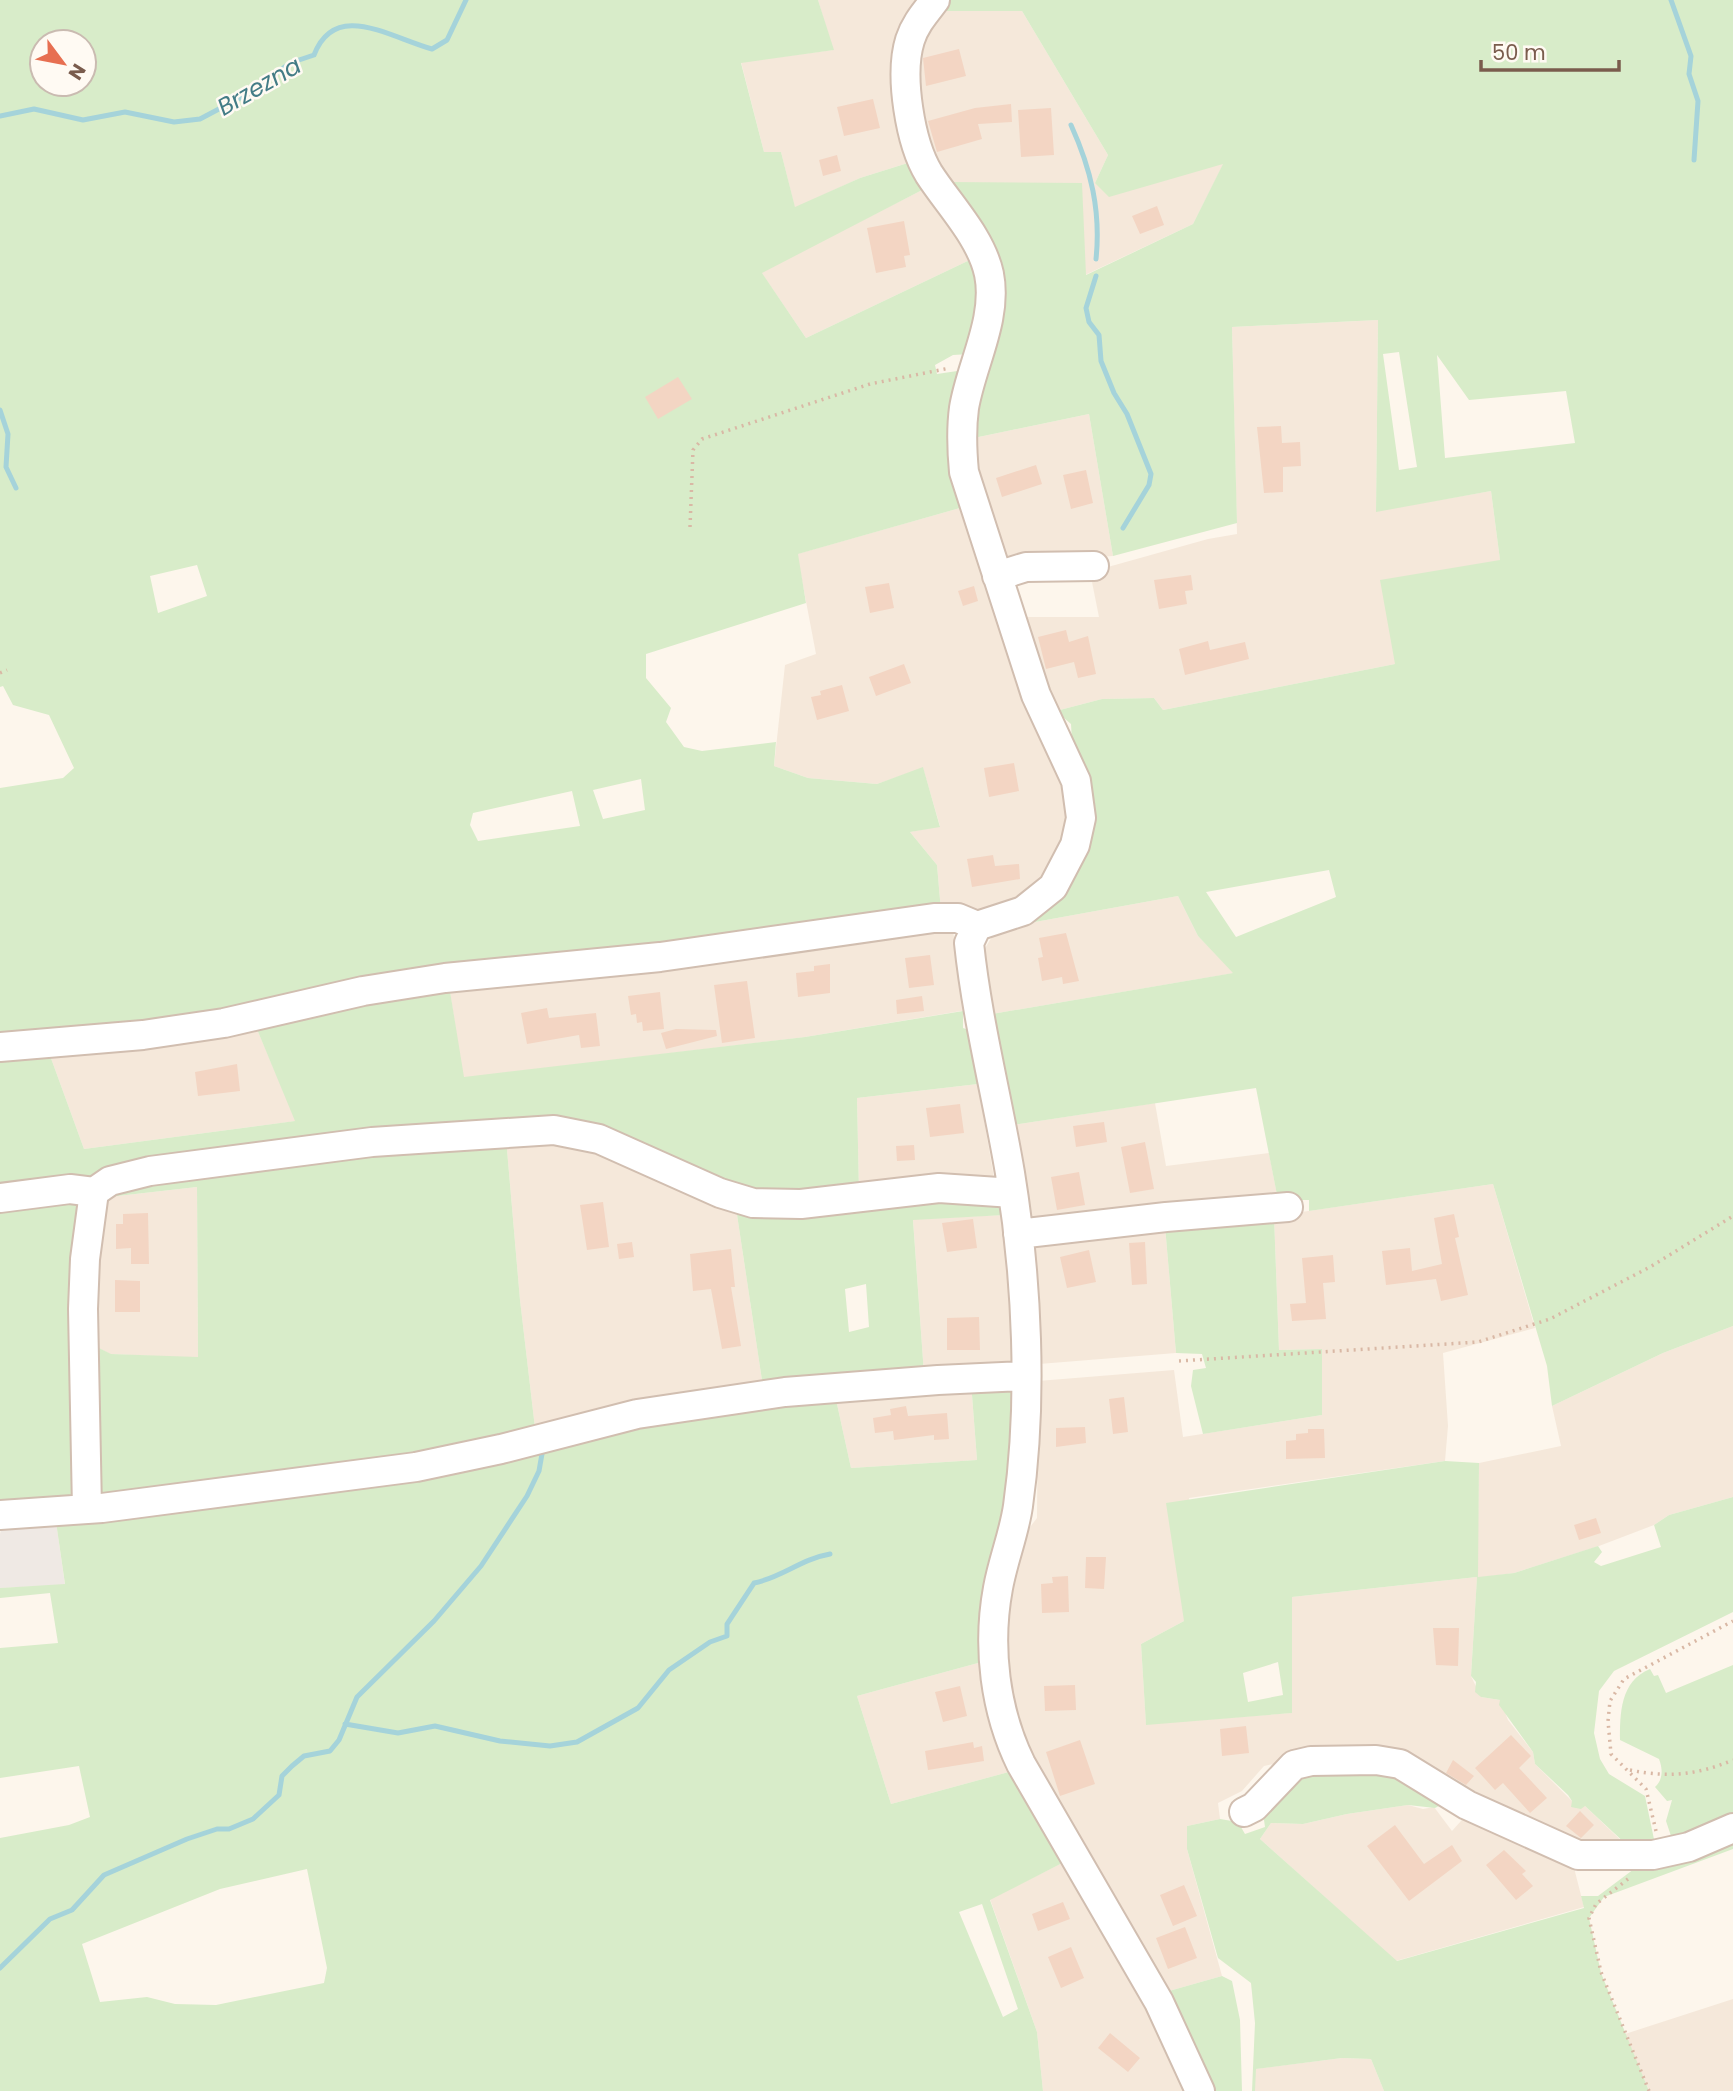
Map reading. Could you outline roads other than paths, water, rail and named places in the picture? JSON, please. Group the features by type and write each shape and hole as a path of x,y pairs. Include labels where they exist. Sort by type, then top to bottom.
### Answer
{"street":[{"path":"929,6 909,43 906,63 908,105 914,138 923,164 983,256 991,291 988,315 964,408 961,438 964,472 1036,695 1076,781 1081,818 1075,845 1053,887 1023,911 977,926 972,933 970,953 1013,1193 1018,1234 1024,1376 1024,1446 1018,1506 995,1604 994,1646 1000,1708 1021,1764 1159,2002 1200,2091"},
{"path":"997,576 1026,567 1094,566"},
{"path":"0,1047 143,1035 224,1023 351,993 445,978 670,956 933,918 958,918 977,926"},
{"path":"0,1198 71,1189 94,1192 110,1181 163,1169 372,1142 554,1130 599,1139 720,1193 753,1203 802,1204 939,1188 1013,1193"},
{"path":"88,1509 83,1309 86,1245 94,1192"},
{"path":"1018,1234 1166,1217 1288,1207"},
{"path":"0,1515 88,1509 416,1467 501,1449 637,1414 739,1399 938,1380 1024,1376"},
{"path":"1244,1812 1254,1807 1294,1765 1311,1761 1376,1759 1400,1764 1467,1805 1578,1855 1659,1854 1689,1847 1733,1828"}],"waterway":[{"name":"Brzezna","path":"0,116 34,109 83,120 125,112 174,122 200,119 253,91 290,63 314,55 323,38 335,29 365,27 432,49 447,40 466,0"},
{"path":"1671,0 1691,56 1689,74 1698,101 1694,160"},
{"path":"1071,125 1093,190 1097,224 1096,259"},
{"path":"1096,276 1086,308 1089,322 1099,335 1101,361 1114,393 1127,414 1151,474 1149,485 1123,528"},
{"path":"0,410 8,434 6,467 16,488"},
{"path":"0,1968 50,1919 72,1910 104,1875 187,1839 217,1829 229,1829 253,1819 279,1795 282,1776 292,1766 304,1756 330,1751 339,1740 357,1697 434,1621 481,1566 527,1496 539,1471 543,1448"},
{"path":"345,1724 398,1733 435,1726 500,1741 550,1746 577,1742 638,1708 669,1670 710,1642 727,1636 727,1624 754,1583 830,1554"}]}
